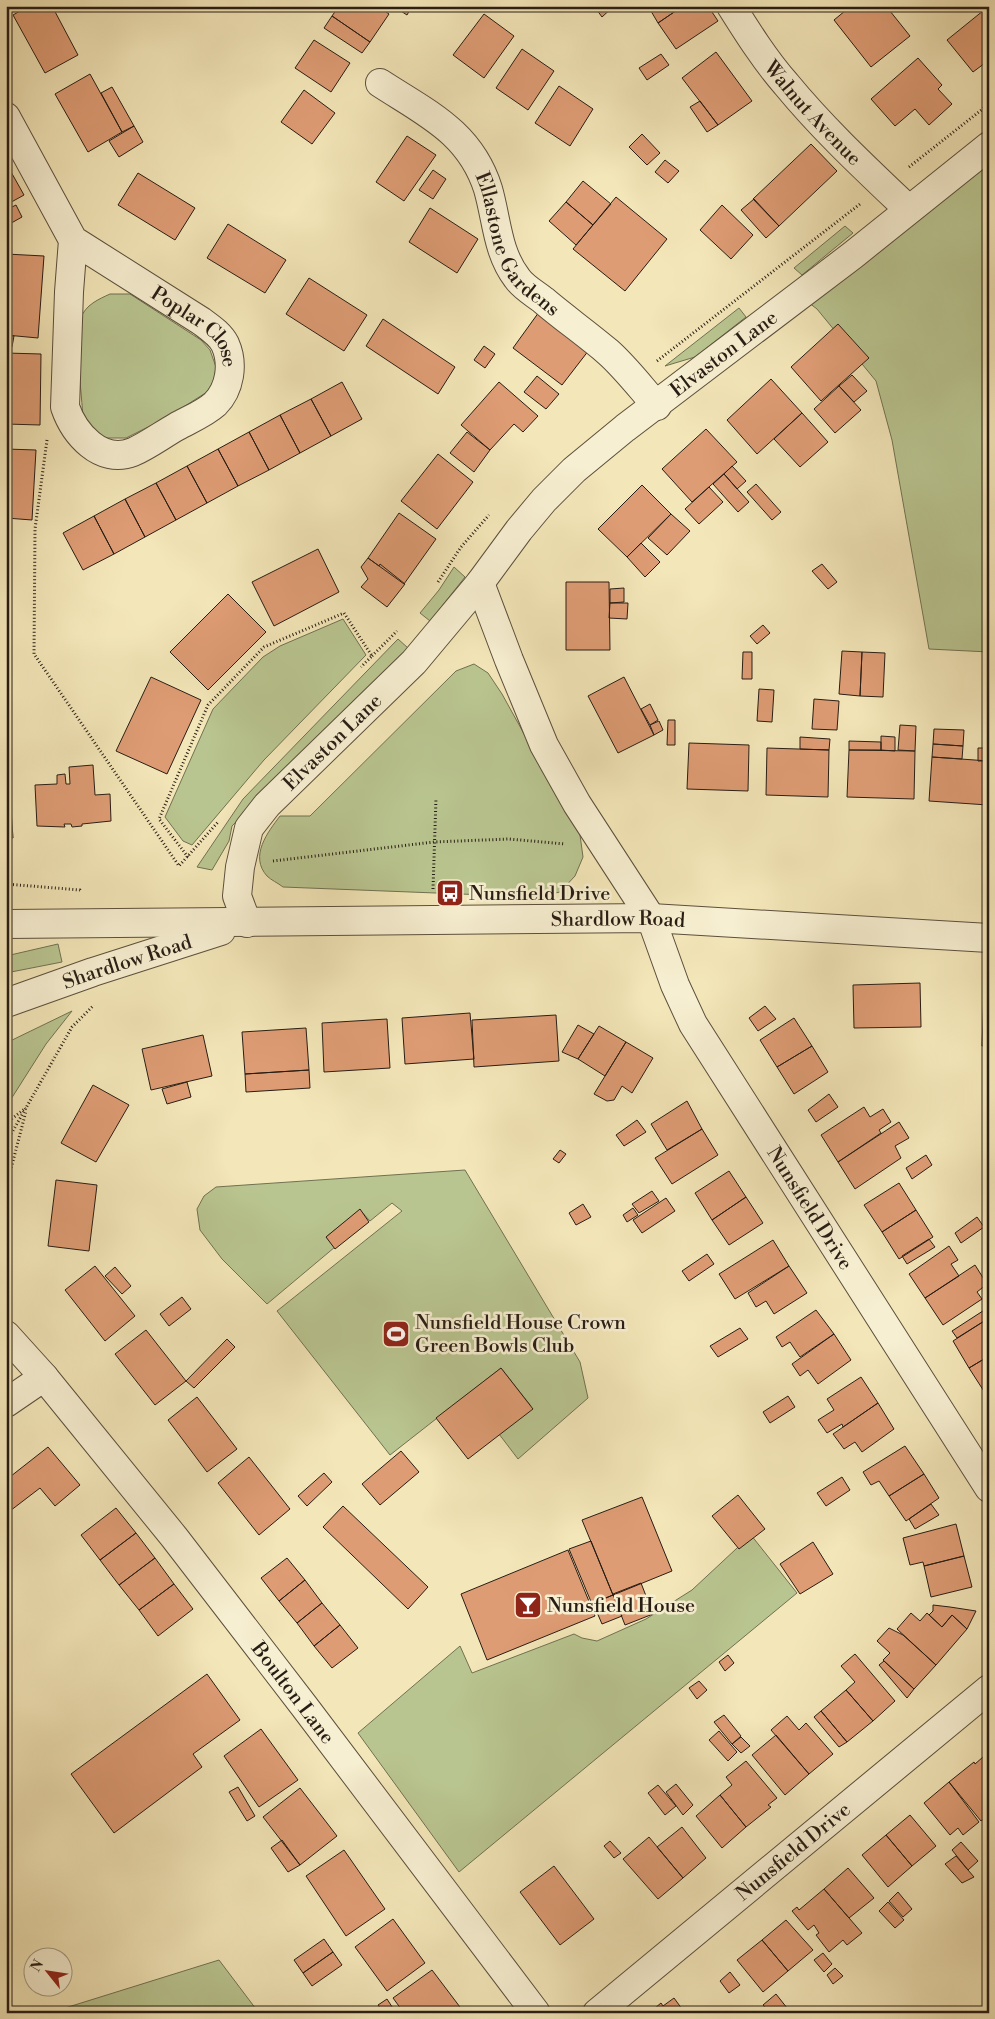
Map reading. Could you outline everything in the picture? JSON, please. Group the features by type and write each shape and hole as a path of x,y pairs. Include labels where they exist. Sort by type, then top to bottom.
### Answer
{"street":[{"name":"Walnut Avenue","path":"731,6 755,43 786,84 828,130 908,209"},
{"name":"Ellastone Gardens","path":"380,83 436,120 462,141 475,160 488,189 501,248 507,264 519,281 608,353 657,406"},
{"name":"Poplar Close","path":"6,118 73,240 214,331 224,343 230,358 229,379 224,394 213,406 132,452 115,454 93,447 77,432 64,407 73,240"},
{"name":"Elvaston Lane","path":"247,923 237,896 240,867 249,828 268,805 414,662 480,583 518,530 544,500 574,470 846,260 989,146"},
{"path":"480,583 544,746 651,918"},
{"name":"Shardlow Road","path":"6,924 651,918 989,938"},
{"name":"Nunsfield Drive","path":"651,918 674,985 693,1024 989,1488"},
{"name":"Shardlow Road","path":"6,1003 92,972 247,923"},
{"name":"Boulton Lane","path":"6,1334 44,1377 174,1537 536,2013"},
{"path":"6,1403 44,1377"},
{"name":"Nunsfield Drive","path":"597,2013 989,1689"}],"path":[{"path":"64,407 48,431 35,529 34,654 179,866 219,820"},
{"path":"188,857 159,818 208,705 264,647 344,613 372,656 359,670"},
{"path":"432,921 436,798"},
{"path":"269,861 434,842 509,839 606,848"},
{"path":"6,884 80,890"},
{"path":"6,1143 72,1027 95,1004 101,1002"},
{"path":"6,1123 27,1107"},
{"path":"6,1188 27,1107"}],"green space":[{"path":"989,154 989,652 929,649 892,440 876,381 817,309 804,299"},
{"path":"845,226 853,233 802,275 794,268"},
{"path":"110,294 130,294 201,340 210,350 216,367 214,380 207,392 166,418 126,438 105,438 83,419 78,352 79,327 86,309 97,300"},
{"path":"739,308 746,317 695,357 665,366"},
{"path":"454,567 465,577 430,621 420,613 439,590"},
{"path":"343,619 366,655 264,760 192,845 183,841 165,817 213,709 263,657 280,646"},
{"path":"398,639 408,648 232,826 229,841 212,870 197,867 243,799"},
{"path":"474,664 488,673 502,694 580,835 583,857 575,876 560,892 537,897 283,887 267,876 262,868 260,852 270,829 280,816 310,816 456,671"},
{"path":"58,944 62,962 6,973 6,956"},
{"path":"72,1011 46,1044 6,1107 6,1043"},
{"path":"465,1170 580,1362 588,1398 518,1459 499,1434 531,1406 501,1368 390,1455 277,1311 402,1211 392,1203 370,1221 360,1210 326,1237 335,1247 267,1304 222,1259 200,1230 197,1209 204,1196 216,1187"},
{"path":"751,1535 797,1593 459,1872 358,1733 460,1646 472,1673 574,1634 597,1641 646,1619 692,1590"},
{"path":"219,1960 259,2013 49,2013"}],"building":[{"path":"29,6 52,6 78,55 45,73 13,15"},
{"path":"339,6 378,6 389,14 370,42 332,16"},
{"path":"393,6 412,6 407,15"},
{"path":"594,6 614,6 602,17"},
{"path":"648,6 683,6 658,23"},
{"path":"683,6 708,6 718,21 676,49 658,23"},
{"path":"851,6 886,6 910,36 871,67 834,20"},
{"path":"989,6 989,60 973,72 947,40"},
{"path":"484,14 514,36 484,78 453,55"},
{"path":"332,16 370,42 362,53 324,28"},
{"path":"314,40 350,63 331,92 295,68"},
{"path":"522,49 554,71 528,110 496,88"},
{"path":"716,52 752,101 718,125 682,78"},
{"path":"661,54 669,65 647,80 639,68"},
{"path":"918,58 942,85 938,89 952,104 929,125 915,109 895,126 871,99"},
{"path":"90,74 122,132 88,152 55,94"},
{"path":"559,86 593,109 570,146 535,123"},
{"path":"112,87 134,126 122,132 101,93"},
{"path":"304,90 335,113 312,144 281,122"},
{"path":"700,101 718,125 707,132 690,107"},
{"path":"134,126 143,142 119,157 109,141"},
{"path":"642,134 660,153 647,165 629,147"},
{"path":"407,136 436,155 404,201 376,182"},
{"path":"811,144 837,171 779,226 753,199"},
{"path":"665,160 679,171 668,183 655,172"},
{"path":"6,163 24,195 6,205"},
{"path":"433,170 446,179 433,199 419,190"},
{"path":"138,173 195,208 175,240 118,205"},
{"path":"583,181 611,204 593,225 566,202"},
{"path":"616,197 667,239 625,291 573,249"},
{"path":"754,199 779,226 766,238 741,210"},
{"path":"566,202 593,225 576,245 549,221"},
{"path":"16,205 22,217 6,226 6,210"},
{"path":"722,205 753,235 731,259 700,230"},
{"path":"430,208 478,239 457,273 409,242"},
{"path":"228,224 286,260 265,293 207,258"},
{"path":"6,254 44,256 38,338 6,335"},
{"path":"309,278 367,315 344,351 286,314"},
{"path":"539,312 589,350 562,385 513,348"},
{"path":"383,319 455,367 438,394 366,346"},
{"path":"838,324 869,358 821,401 791,367"},
{"path":"6,335 14,336 12,347 6,346"},
{"path":"484,346 495,354 485,368 474,360"},
{"path":"6,353 41,354 40,425 6,424"},
{"path":"852,375 867,391 854,402 839,386"},
{"path":"537,376 559,394 546,409 524,392"},
{"path":"771,379 802,413 757,454 727,420"},
{"path":"342,382 362,419 331,436 311,399"},
{"path":"499,382 538,416 523,432 514,424 490,450 461,425"},
{"path":"839,386 861,410 835,433 814,409"},
{"path":"311,399 331,436 300,453 280,415"},
{"path":"802,413 828,442 800,467 774,439"},
{"path":"280,415 300,453 269,470 249,432"},
{"path":"706,429 737,462 692,502 662,469"},
{"path":"249,432 269,470 238,486 218,449"},
{"path":"467,432 490,450 474,472 450,453"},
{"path":"6,449 36,450 32,520 6,518"},
{"path":"218,449 238,486 207,503 187,466"},
{"path":"438,454 473,482 437,529 401,501"},
{"path":"187,466 207,503 176,520 156,483"},
{"path":"732,466 746,481 737,489 724,474"},
{"path":"724,474 749,502 738,512 713,484"},
{"path":"156,483 176,520 145,537 125,499"},
{"path":"756,484 781,512 772,520 747,492"},
{"path":"642,485 671,514 627,557 598,529"},
{"path":"709,487 723,502 699,524 685,509"},
{"path":"125,499 145,537 114,554 94,516"},
{"path":"399,513 436,539 404,584 368,558"},
{"path":"671,514 690,531 667,555 648,538"},
{"path":"94,516 114,554 83,570 63,533"},
{"path":"641,543 660,562 645,577 627,557"},
{"path":"318,549 339,592 274,626 252,582"},
{"path":"368,558 379,566 380,564 405,584 387,607 361,587 368,579 361,567"},
{"path":"822,564 837,582 828,589 812,571"},
{"path":"566,582 609,582 610,650 566,650"},
{"path":"624,588 624,602 610,603 610,589"},
{"path":"228,594 266,632 208,690 170,652"},
{"path":"610,603 628,603 627,619 609,618"},
{"path":"763,625 770,633 757,644 750,636"},
{"path":"842,651 862,652 860,696 839,694"},
{"path":"743,652 752,652 752,679 742,679"},
{"path":"862,652 885,653 883,697 860,696"},
{"path":"151,677 201,700 167,774 116,751"},
{"path":"624,677 654,735 618,753 588,696"},
{"path":"759,689 774,690 772,722 757,721"},
{"path":"814,699 839,701 837,730 812,729"},
{"path":"650,704 658,720 650,725 641,709"},
{"path":"668,720 675,720 675,745 667,745"},
{"path":"659,721 663,730 654,735 650,725"},
{"path":"900,725 916,726 915,751 898,750"},
{"path":"934,729 964,730 963,746 933,744"},
{"path":"881,736 895,737 895,751 881,750"},
{"path":"800,737 830,739 829,750 800,749"},
{"path":"849,741 881,742 881,750 849,750"},
{"path":"689,743 749,745 748,791 687,789"},
{"path":"933,744 963,746 962,759 932,757"},
{"path":"767,748 829,750 828,797 766,795"},
{"path":"978,748 989,748 989,761 978,761"},
{"path":"849,750 915,751 914,799 847,797"},
{"path":"932,757 989,761 988,805 929,801"},
{"path":"93,765 95,795 110,794 111,821 72,827 71,824 64,824 65,827 37,826 35,785 57,784 57,775 65,774 66,784 70,784 69,767"},
{"path":"6,795 10,795 13,838 6,838"},
{"path":"920,983 921,1027 854,1028 853,985"},
{"path":"984,992 989,992 989,1046 982,1046"},
{"path":"765,1006 776,1019 758,1031 749,1018"},
{"path":"470,1013 474,1059 405,1064 402,1018"},
{"path":"556,1015 559,1061 474,1067 472,1020"},
{"path":"794,1018 812,1046 777,1067 760,1040"},
{"path":"387,1019 390,1068 324,1072 322,1023"},
{"path":"578,1025 594,1034 578,1059 562,1052"},
{"path":"599,1026 626,1042 605,1076 578,1059"},
{"path":"306,1028 309,1070 245,1074 242,1032"},
{"path":"203,1035 212,1076 151,1090 142,1049"},
{"path":"626,1042 653,1058 632,1093 622,1086 614,1100 607,1101 594,1094"},
{"path":"812,1046 828,1072 794,1094 777,1067"},
{"path":"309,1070 310,1088 246,1092 245,1074"},
{"path":"187,1082 191,1097 167,1104 162,1089"},
{"path":"93,1085 129,1105 96,1162 61,1143"},
{"path":"829,1094 838,1107 816,1122 808,1110"},
{"path":"687,1101 702,1129 667,1150 651,1124"},
{"path":"864,1107 870,1117 883,1109 891,1122 879,1130 881,1133 838,1162 821,1135"},
{"path":"637,1120 646,1132 624,1146 616,1135"},
{"path":"899,1122 909,1138 895,1146 901,1158 855,1189 838,1162"},
{"path":"702,1129 718,1155 672,1184 655,1158"},
{"path":"560,1150 566,1154 559,1163 553,1159"},
{"path":"926,1155 932,1165 912,1179 906,1168"},
{"path":"729,1171 746,1197 712,1220 695,1193"},
{"path":"56,1180 97,1185 89,1251 48,1246"},
{"path":"899,1183 916,1210 882,1232 864,1205"},
{"path":"652,1191 659,1201 639,1213 632,1204"},
{"path":"746,1197 763,1223 729,1245 712,1220"},
{"path":"666,1198 675,1211 642,1233 633,1220"},
{"path":"583,1204 591,1217 576,1225 569,1213"},
{"path":"633,1208 638,1215 627,1222 623,1215"},
{"path":"360,1209 369,1222 335,1249 326,1237"},
{"path":"916,1210 933,1237 899,1259 882,1232"},
{"path":"977,1217 984,1227 961,1243 955,1233"},
{"path":"929,1239 935,1247 907,1264 902,1256"},
{"path":"773,1240 789,1266 735,1299 719,1274"},
{"path":"949,1246 958,1260 951,1264 959,1276 925,1298 909,1274"},
{"path":"707,1254 714,1264 689,1281 682,1271"},
{"path":"975,1265 987,1284 977,1292 982,1299 943,1325 925,1298"},
{"path":"95,1266 135,1316 105,1341 65,1290"},
{"path":"789,1266 807,1293 774,1314 766,1301 756,1307 748,1293"},
{"path":"115,1267 131,1286 122,1294 105,1276"},
{"path":"182,1297 191,1309 169,1326 160,1314"},
{"path":"989,1307 989,1318 957,1338 952,1331"},
{"path":"816,1310 834,1334 800,1357 790,1342 782,1347 776,1337"},
{"path":"989,1318 989,1356 969,1368 953,1341"},
{"path":"740,1328 748,1339 718,1357 710,1346"},
{"path":"146,1330 186,1381 155,1405 115,1354"},
{"path":"834,1334 851,1360 818,1384 808,1370 800,1376 792,1364"},
{"path":"227,1339 235,1347 194,1388 186,1381"},
{"path":"989,1356 989,1395 987,1396 969,1368"},
{"path":"501,1368 533,1409 468,1459 436,1418"},
{"path":"861,1377 878,1403 843,1427 842,1424 827,1433 818,1420 834,1410 827,1399"},
{"path":"788,1396 795,1407 770,1423 763,1412"},
{"path":"197,1397 237,1449 207,1472 168,1420"},
{"path":"878,1403 894,1429 862,1452 855,1442 844,1449 833,1434"},
{"path":"905,1446 924,1474 889,1496 879,1481 871,1485 863,1472"},
{"path":"48,1447 80,1485 55,1506 40,1488 6,1514 6,1480"},
{"path":"401,1451 419,1472 380,1505 362,1484"},
{"path":"249,1457 290,1509 259,1535 218,1483"},
{"path":"324,1473 332,1482 307,1506 298,1496"},
{"path":"924,1474 939,1498 906,1521 889,1496"},
{"path":"842,1477 850,1490 826,1506 817,1493"},
{"path":"738,1495 765,1529 739,1549 712,1516"},
{"path":"642,1497 672,1571 613,1595 582,1520"},
{"path":"931,1504 939,1515 915,1529 909,1519"},
{"path":"343,1506 428,1587 408,1609 323,1527"},
{"path":"116,1508 136,1533 100,1560 81,1535"},
{"path":"956,1524 964,1556 924,1566 923,1562 910,1565 903,1538"},
{"path":"136,1533 155,1558 119,1585 100,1560"},
{"path":"591,1541 613,1595 592,1604 569,1549"},
{"path":"813,1542 833,1574 800,1594 780,1564"},
{"name":"Nunsfield House","path":"568,1550 595,1616 487,1660 461,1594"},
{"path":"964,1556 972,1587 931,1597 924,1566"},
{"path":"155,1558 174,1584 139,1610 119,1585"},
{"path":"287,1558 305,1580 279,1601 261,1578"},
{"path":"305,1580 322,1603 297,1623 279,1601"},
{"path":"641,1583 653,1614 625,1625 613,1594"},
{"path":"174,1584 193,1609 158,1636 139,1610"},
{"path":"613,1595 622,1616 602,1624 593,1603"},
{"path":"322,1603 340,1625 314,1646 297,1623"},
{"path":"933,1605 976,1611 967,1629 952,1615 942,1627 929,1615 933,1611"},
{"path":"911,1613 920,1621 927,1613 942,1627 952,1615 967,1629 936,1665 897,1629"},
{"path":"340,1625 358,1648 332,1668 314,1646"},
{"path":"889,1628 903,1635 936,1665 914,1689 883,1660 890,1653 877,1641"},
{"path":"855,1654 895,1701 873,1721 846,1690 855,1682 841,1666"},
{"path":"728,1655 734,1663 725,1671 719,1662"},
{"path":"884,1661 914,1689 907,1698 879,1665"},
{"path":"207,1674 240,1720 193,1754 202,1767 114,1833 71,1774"},
{"path":"699,1681 707,1690 697,1699 689,1688"},
{"path":"846,1690 873,1721 847,1742 821,1711"},
{"path":"821,1711 847,1742 839,1747 814,1717"},
{"path":"724,1715 741,1736 732,1744 714,1722"},
{"path":"787,1716 799,1730 806,1723 833,1754 809,1774 771,1730"},
{"path":"261,1729 298,1780 259,1807 224,1756"},
{"path":"719,1731 737,1752 728,1761 709,1740"},
{"path":"776,1735 809,1774 785,1795 752,1755"},
{"path":"741,1737 750,1746 741,1753 732,1744"},
{"path":"983,1757 989,1764 989,1815 981,1821 949,1782"},
{"path":"746,1761 777,1798 768,1805 771,1807 746,1827 720,1795 732,1785 726,1777"},
{"path":"949,1782 979,1822 963,1835 958,1828 950,1835 924,1803"},
{"path":"676,1784 693,1805 683,1815 666,1792"},
{"path":"658,1785 676,1806 665,1815 648,1793"},
{"path":"238,1787 255,1816 247,1821 229,1792"},
{"path":"300,1788 337,1836 300,1865 263,1817"},
{"path":"720,1795 746,1827 722,1848 696,1816"},
{"path":"910,1815 936,1846 912,1866 886,1835"},
{"path":"682,1827 706,1858 683,1878 657,1847"},
{"path":"886,1835 912,1866 888,1887 862,1855"},
{"path":"649,1837 683,1878 658,1899 623,1859"},
{"path":"282,1840 300,1865 288,1872 271,1848"},
{"path":"610,1841 621,1853 614,1858 604,1846"},
{"path":"961,1842 978,1861 968,1870 952,1850"},
{"path":"344,1850 385,1909 346,1936 306,1876"},
{"path":"956,1856 974,1877 962,1883 945,1864"},
{"path":"554,1866 594,1919 560,1945 520,1892"},
{"path":"848,1868 874,1898 849,1918 824,1889"},
{"path":"824,1889 862,1933 847,1945 843,1940 829,1952 816,1935 819,1933 814,1925 808,1930 792,1911 797,1907 799,1910"},
{"path":"898,1892 912,1909 903,1917 889,1901"},
{"path":"888,1902 904,1920 895,1928 879,1911"},
{"path":"393,1919 425,1963 387,1991 355,1947"},
{"path":"786,1920 813,1950 788,1971 762,1940"},
{"path":"989,1931 989,1941 984,1935"},
{"path":"324,1939 333,1952 303,1973 294,1960"},
{"path":"762,1940 788,1971 763,1992 737,1960"},
{"path":"333,1952 342,1965 312,1986 303,1973"},
{"path":"823,1953 832,1964 824,1972 814,1960"},
{"path":"835,1968 843,1976 833,1984 827,1975"},
{"path":"432,1970 463,2011 461,2013 404,2013 393,1998"},
{"path":"730,1972 740,1985 729,1993 720,1981"},
{"path":"776,1994 791,2013 770,2013 763,2005"},
{"path":"674,1998 685,2013 649,2013 661,2003 663,2006"},
{"path":"387,1999 396,2013 384,2013 378,2005"}],"place":[{"name":"Nunsfield Drive","path":"450,893"},
{"name":"Nunsfield House Crown Green Bowls Club","path":"396,1334"},
{"name":"Nunsfield House","path":"528,1605"}]}
